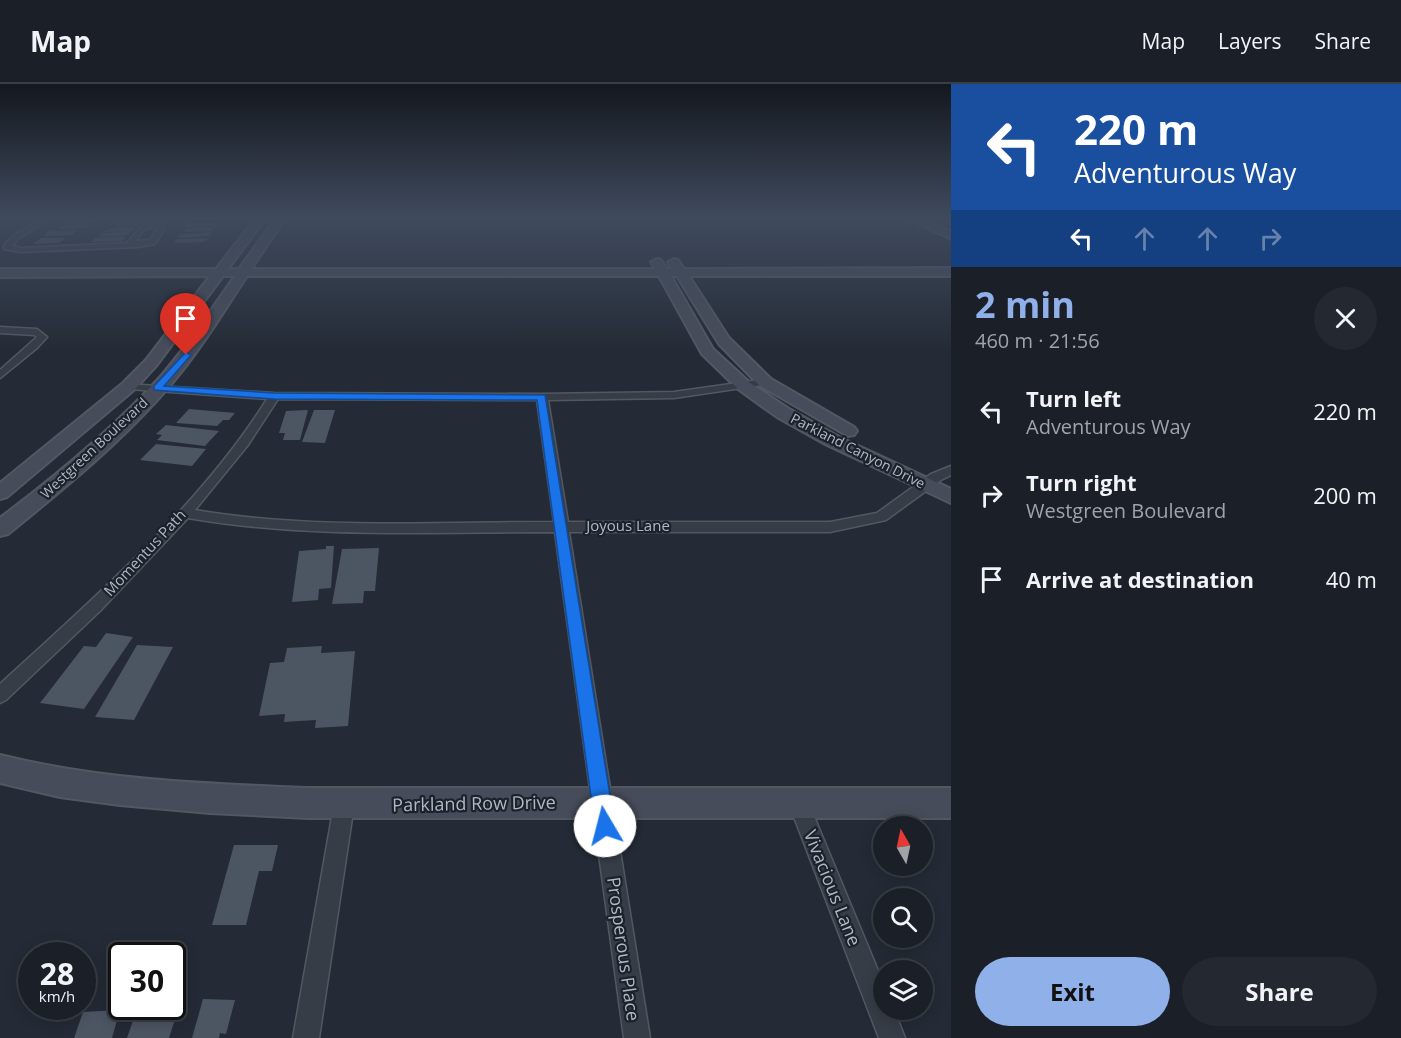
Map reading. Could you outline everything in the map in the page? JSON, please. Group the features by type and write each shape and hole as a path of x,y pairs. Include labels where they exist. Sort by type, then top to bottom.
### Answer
{"street":[{"path":"0,264 224,267 668,267 865,264"},
{"name":"Westgreen Boulevard","path":"0,494 129,386 151,363 227,264"},
{"name":"Westgreen Boulevard","path":"0,529 68,473 157,388 186,355 248,264"},
{"path":"0,273 224,267"},
{"path":"668,267 951,272"},
{"name":"Parkland Canyon Drive","path":"668,267 724,341 765,382 835,425 941,479 951,497"},
{"name":"Parkland Canyon Drive","path":"668,267 707,351 744,386 783,413 833,441 941,479"},
{"path":"0,330 37,332 42,337 0,375"},
{"path":"129,386 274,396 542,397 674,394 765,382"},
{"name":"Momentus Path","path":"0,694 80,621 183,513 240,448 274,396"},
{"name":"Prosperous Place","path":"542,397 637,1038"},
{"name":"Joyous Lane","path":"183,513 231,521 296,526 830,527 880,517 941,479"},
{"name":"Parkland Row Drive","path":"0,769 36,779 197,798 344,805 602,802 951,803"},
{"name":"Vivacious Lane","path":"799,804 892,1038"},
{"path":"306,1038 344,805"}],"building":[{"path":"189,409 235,413 229,420 223,420 217,426 176,423"},
{"path":"308,410 300,440 283,440 285,433 279,433 286,411"},
{"path":"314,410 335,410 325,443 302,442"},
{"path":"166,425 219,431 205,446 157,440 162,435 156,434"},
{"path":"156,444 206,449 192,466 140,460"},
{"path":"326,546 334,546 331,588 319,589 318,600 292,602 299,551 326,549"},
{"path":"379,548 375,591 364,591 363,603 332,604 342,549"},
{"path":"106,633 133,637 84,709 40,703 84,646 96,647"},
{"path":"137,645 173,647 134,720 95,717"},
{"path":"322,646 321,653 355,651 348,726 315,728 316,720 284,722 285,714 259,716 270,663 284,662 287,648"},
{"path":"234,845 278,845 272,871 259,871 246,925 212,925"},
{"path":"203,999 235,1000 226,1034 220,1033 219,1038 192,1038"},
{"path":"96,1011 108,1011 108,1020 117,1020 112,1038 74,1038 80,1020 96,1020"},
{"path":"133,1020 175,1020 169,1038 127,1038"}],"route":[{"path":"186,355 157,388 274,396 542,397 605,826"}]}
